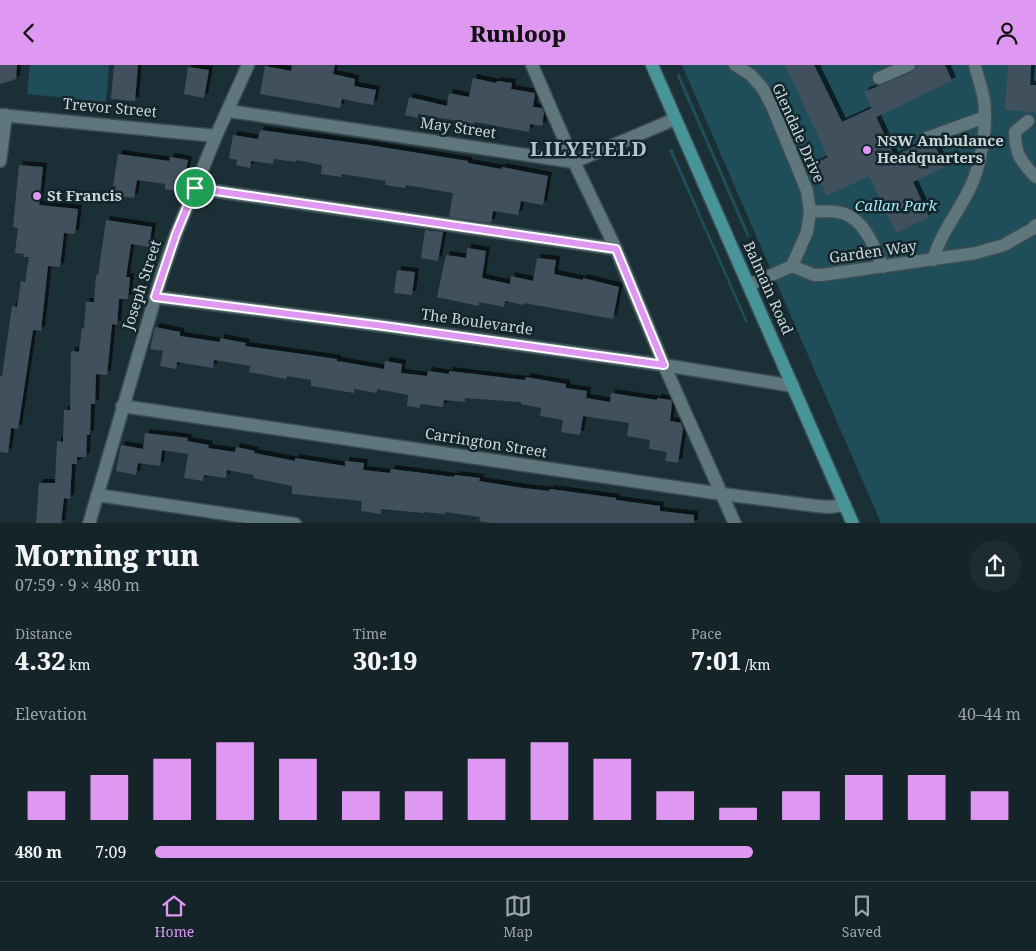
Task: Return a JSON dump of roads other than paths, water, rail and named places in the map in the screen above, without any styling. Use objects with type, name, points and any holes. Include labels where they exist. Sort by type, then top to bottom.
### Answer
[{"type":"main road","name":"Balmain Road","points":[[656,66],[675,119],[853,523]]},
{"type":"street","name":"Joseph Street","points":[[89,523],[122,406],[176,234],[216,136],[248,65]]},
{"type":"street","points":[[532,65],[574,162],[616,249],[664,365],[735,523]]},
{"type":"street","name":"Glendale Drive","points":[[735,65],[751,75],[763,89],[772,106],[807,191],[810,212],[807,232],[792,266]]},
{"type":"street","points":[[879,78],[909,65]]},
{"type":"street","name":"Garden Way","points":[[792,266],[814,275],[822,275],[933,260],[941,237],[975,178],[980,159],[985,117],[984,96],[974,65]]},
{"type":"street","name":"May Street","points":[[228,111],[574,162]]},
{"type":"street","points":[[0,161],[3,115]]},
{"type":"street","name":"Trevor Street","points":[[3,115],[216,136]]},
{"type":"street","points":[[927,138],[985,117]]},
{"type":"street","points":[[574,162],[675,119]]},
{"type":"street","points":[[1028,121],[1015,132],[1015,145],[1022,163],[1036,177]]},
{"type":"street","points":[[195,188],[616,249]]},
{"type":"street","points":[[810,212],[841,212],[854,218],[873,244],[883,267]]},
{"type":"street","points":[[933,260],[976,253],[1004,245],[1036,225]]},
{"type":"street","points":[[749,285],[792,266]]},
{"type":"street","name":"The Boulevarde","points":[[155,297],[364,323],[664,365],[793,386]]},
{"type":"street","name":"Carrington Street","points":[[122,406],[722,495],[829,507],[845,505]]},
{"type":"street","points":[[97,495],[295,523]]},
{"type":"place","name":"NSW Ambulance Headquarters","points":[[867,150]]},
{"type":"place","name":"St Francis","points":[[37,196]]},
{"type":"district","name":"LILYFIELD","points":[[589,149]]},
{"type":"park label","name":"Callan Park","points":[[896,206]]}]
